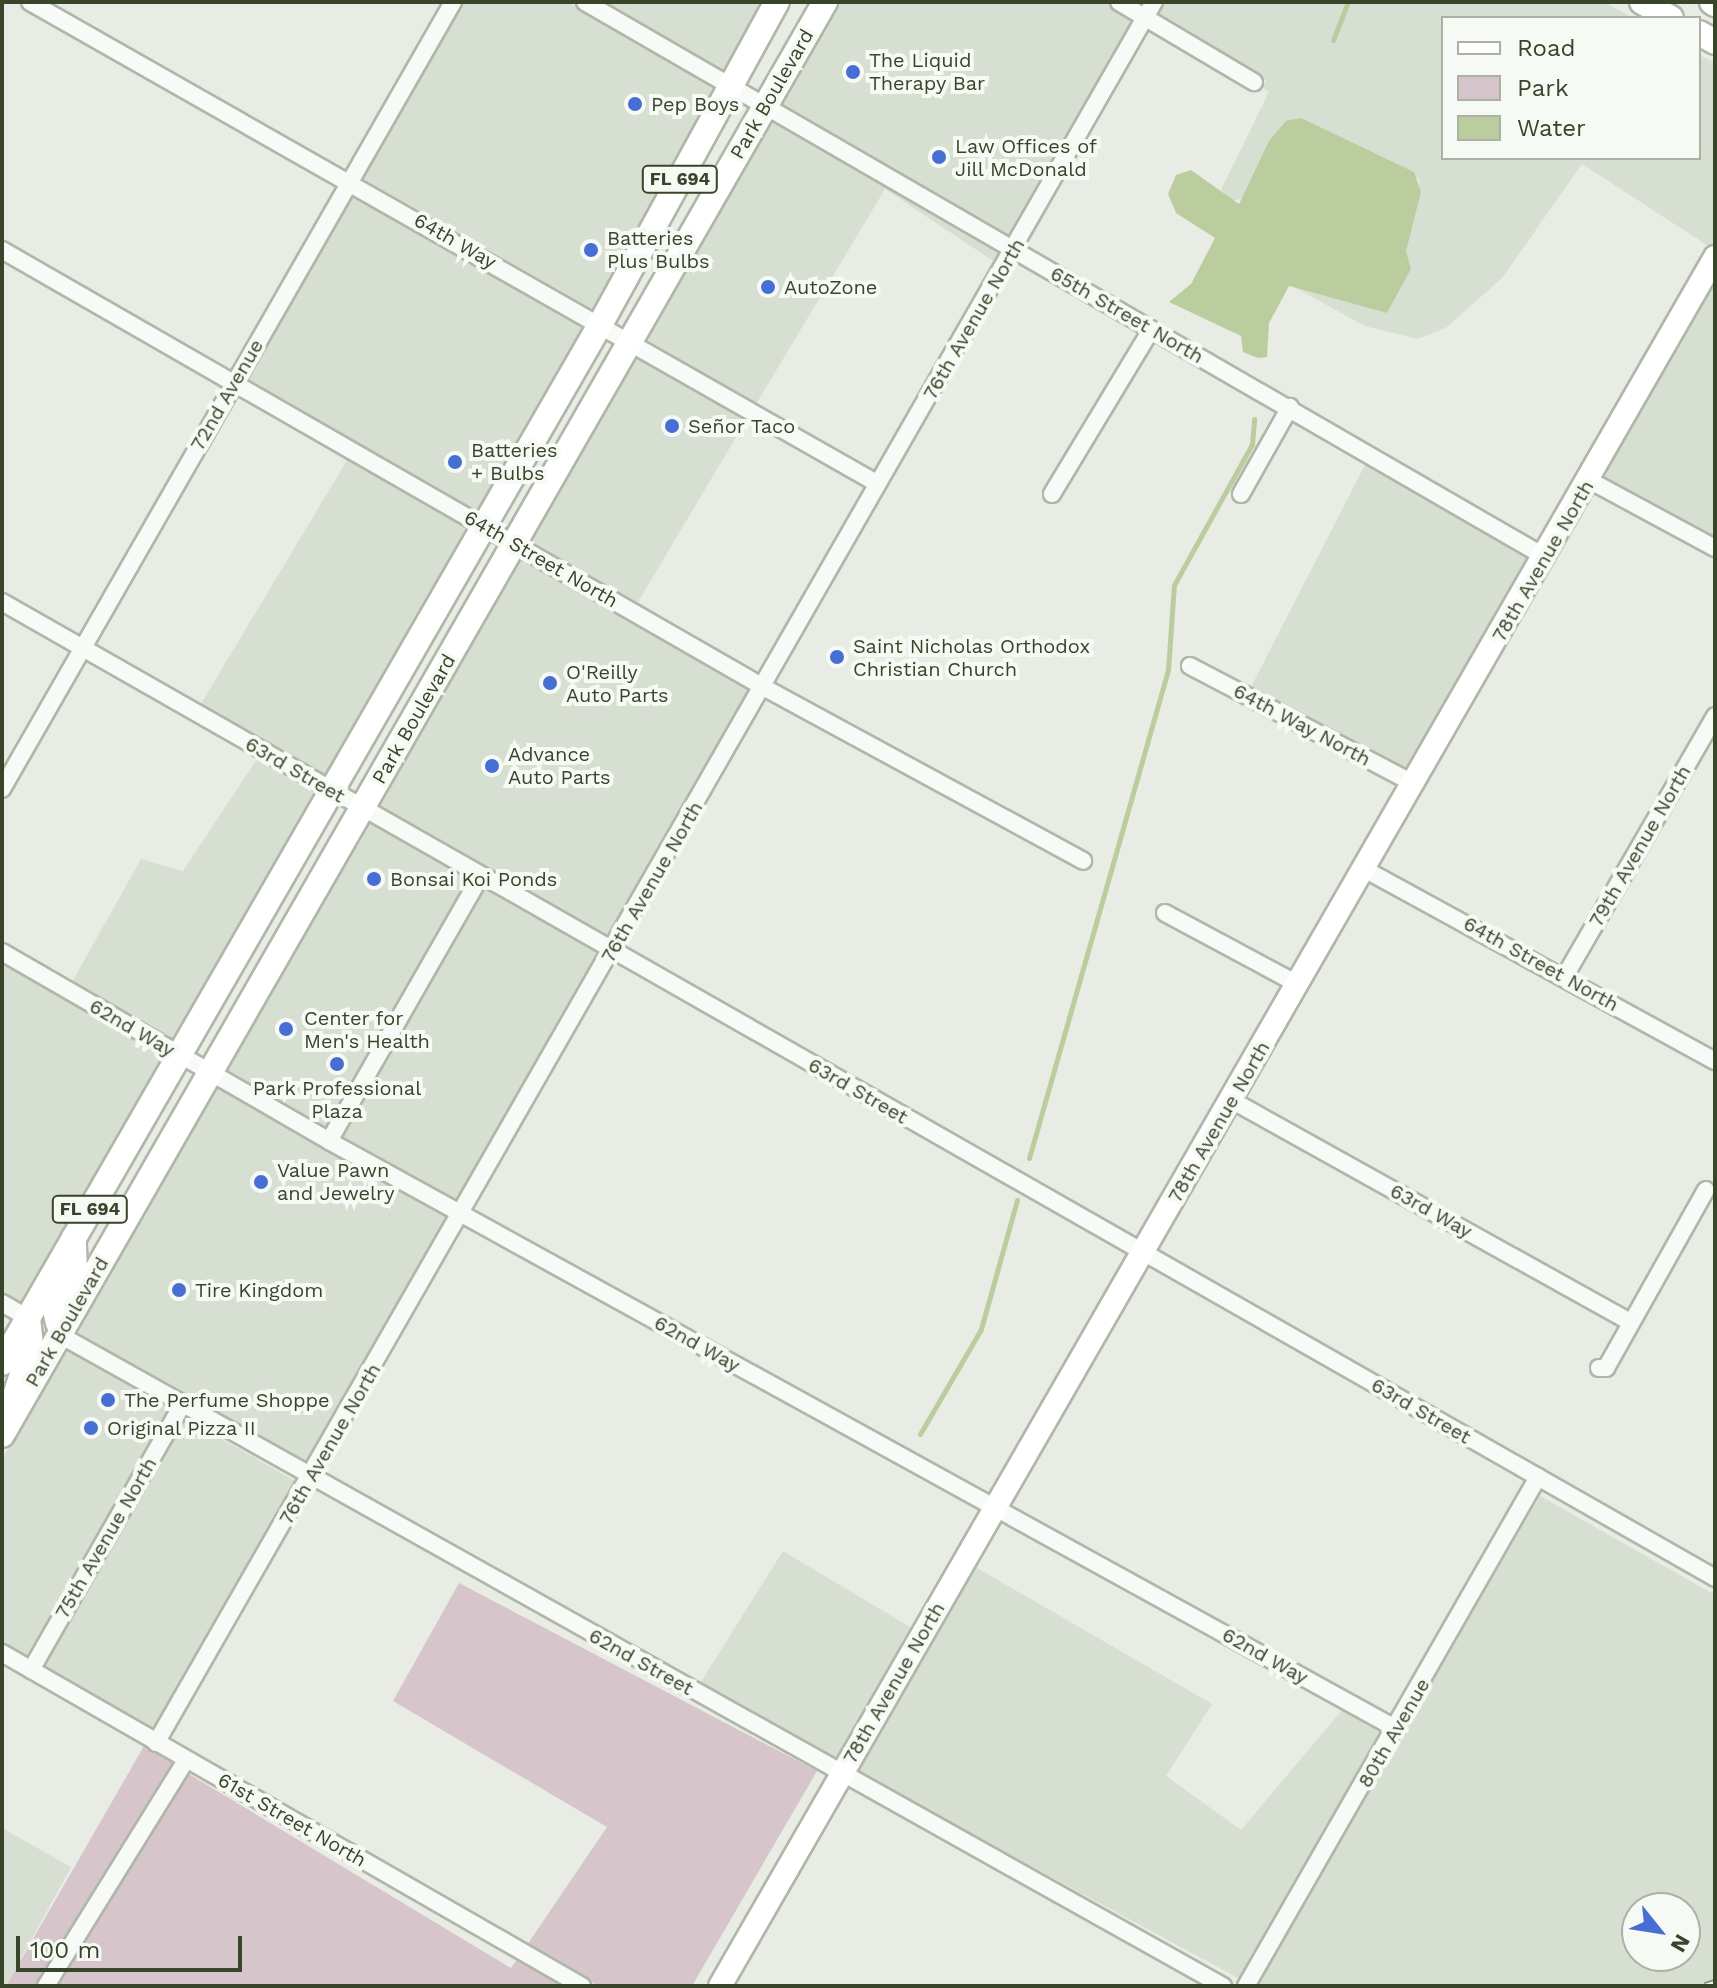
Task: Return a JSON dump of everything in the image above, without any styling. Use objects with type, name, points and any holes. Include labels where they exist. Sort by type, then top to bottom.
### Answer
[{"type":"main road","name":"Park Boulevard","points":[[2,1363],[601,323],[777,2]]},
{"type":"main road","name":"Park Boulevard","points":[[6,1429],[825,2]]},
{"type":"main road","points":[[1642,2],[1667,16]]},
{"type":"main road","points":[[60,1335],[55,1310],[75,1274],[74,1238]]},
{"type":"main road","points":[[6,1429],[14,1381],[31,1346],[28,1318]]},
{"type":"street","name":"64th Way","points":[[30,2],[601,323],[878,484]]},
{"type":"street","name":"72nd Avenue","points":[[2,789],[453,2]]},
{"type":"street","name":"65th Street North","points":[[585,2],[1545,557]]},
{"type":"street","points":[[1119,2],[1254,82]]},
{"type":"street","name":"76th Avenue North","points":[[156,1743],[464,1215],[1154,2]]},
{"type":"street","name":"64th Street North","points":[[2,250],[765,688],[1083,861]]},
{"type":"street","name":"78th Avenue North","points":[[720,1986],[1366,870],[1715,257]]},
{"type":"street","points":[[1052,494],[1151,330]]},
{"type":"street","points":[[1241,494],[1290,407]]},
{"type":"street","points":[[1589,480],[1715,548]]},
{"type":"street","name":"63rd Street","points":[[2,602],[1715,1578]]},
{"type":"street","name":"64th Way North","points":[[1190,666],[1415,784]]},
{"type":"street","name":"79th Avenue North","points":[[1565,976],[1715,716]]},
{"type":"street","name":"64th Street North","points":[[1366,870],[1565,976],[1715,1061]]},
{"type":"street","points":[[329,1141],[481,876]]},
{"type":"street","points":[[1165,913],[1299,985]]},
{"type":"street","name":"62nd Way","points":[[2,952],[329,1141],[1397,1729]]},
{"type":"street","name":"63rd Way","points":[[1233,1101],[1629,1321]]},
{"type":"street","points":[[1599,1368],[1606,1368],[1629,1321],[1706,1190]]},
{"type":"street","points":[[2,1303],[28,1318]]},
{"type":"street","name":"62nd Street","points":[[60,1335],[309,1480],[1223,1986]]},
{"type":"street","name":"75th Avenue North","points":[[31,1670],[181,1407]]},
{"type":"street","name":"80th Avenue","points":[[1246,1986],[1397,1729],[1538,1477]]},
{"type":"street","name":"61st Street North","points":[[2,1653],[582,1986]]},
{"type":"street","points":[[46,1986],[186,1760]]},
{"type":"shaded area","points":[[463,2],[569,2],[719,88],[594,310],[362,178]]},
{"type":"shaded area","points":[[600,2],[767,2],[727,75]]},
{"type":"shaded area","points":[[841,2],[1104,2],[1134,21],[1009,237],[781,106]]},
{"type":"shaded area","points":[[1164,2],[1604,2],[1629,16],[1441,16],[1441,160],[1701,160],[1701,56],[1715,63],[1715,239],[1710,247],[1582,164],[1502,278],[1447,327],[1418,339],[1365,326],[1294,287],[1387,313],[1411,269],[1406,251],[1420,180],[1301,118],[1269,141],[1245,198],[1230,201],[1221,190],[1269,92],[1262,87],[1266,80],[1156,16]]},
{"type":"shaded area","points":[[774,120],[1000,250],[993,261],[885,189],[756,404],[647,340]]},
{"type":"shaded area","points":[[354,192],[586,324],[478,515],[247,379]]},
{"type":"shaded area","points":[[1715,274],[1715,539],[1601,478]]},
{"type":"shaded area","points":[[639,354],[748,417],[638,602],[694,638],[530,544]]},
{"type":"shaded area","points":[[349,457],[471,528],[327,780],[199,707]]},
{"type":"shaded area","points":[[1367,461],[1528,556],[1408,772],[1250,689]]},
{"type":"shaded area","points":[[522,557],[753,691],[608,940],[377,808]]},
{"type":"shaded area","points":[[191,720],[320,793],[176,1044],[71,984],[141,859],[183,871],[257,759]]},
{"type":"shaded area","points":[[370,822],[470,879],[325,1130],[225,1072]]},
{"type":"shaded area","points":[[485,888],[600,953],[460,1204],[340,1139]]},
{"type":"shaded area","points":[[2,961],[168,1058],[24,1307],[2,1294]]},
{"type":"shaded area","points":[[218,1086],[452,1217],[305,1468],[74,1335]]},
{"type":"shaded area","points":[[66,1348],[170,1409],[28,1659],[2,1644],[2,1459]]},
{"type":"shaded area","points":[[185,1418],[297,1482],[153,1732],[43,1668]]},
{"type":"shaded area","points":[[1540,1496],[1715,1595],[1715,1986],[1256,1986]]},
{"type":"shaded area","points":[[783,1551],[915,1630],[839,1762],[699,1685]]},
{"type":"shaded area","points":[[972,1565],[1212,1704],[1166,1776],[1241,1830],[1343,1709],[1385,1731],[1240,1979],[854,1771]]},
{"type":"shaded area","points":[[2,1828],[71,1867],[6,1986],[2,1986]]},
{"type":"green space","points":[[459,1583],[817,1771],[692,1986],[598,1986],[527,1945],[607,1827],[393,1701]]},
{"type":"green space","points":[[144,1746],[174,1764],[36,1986],[6,1986]]},
{"type":"green space","points":[[189,1774],[511,1968],[518,1958],[566,1986],[56,1986]]},
{"type":"water","points":[[1301,118],[1414,172],[1421,192],[1406,251],[1411,269],[1387,313],[1289,286],[1269,323],[1267,357],[1258,358],[1243,352],[1241,336],[1169,302],[1191,284],[1215,238],[1176,213],[1168,194],[1176,175],[1191,170],[1239,204],[1269,141],[1286,121]]},
{"type":"waterway","points":[[1333,40],[1348,2]]},
{"type":"waterway","points":[[1029,1158],[1168,670],[1174,585],[1252,444],[1254,419]]},
{"type":"waterway","points":[[920,1434],[981,1329],[1017,1200]]},
{"type":"railway","points":[[1705,1986],[1715,1983]]},
{"type":"place","name":"The Liquid Therapy Bar","points":[[853,72]]},
{"type":"place","name":"Pep Boys","points":[[635,104]]},
{"type":"place","name":"Law Offices of Jill McDonald","points":[[939,157]]},
{"type":"place","name":"Batteries Plus Bulbs","points":[[591,250]]},
{"type":"place","name":"AutoZone","points":[[768,287]]},
{"type":"place","name":"Señor Taco","points":[[672,426]]},
{"type":"place","name":"Batteries + Bulbs","points":[[455,462]]},
{"type":"place","name":"Saint Nicholas Orthodox Christian Church","points":[[837,657]]},
{"type":"place","name":"O'Reilly Auto Parts","points":[[550,683]]},
{"type":"place","name":"Advance Auto Parts","points":[[492,766]]},
{"type":"place","name":"Bonsai Koi Ponds","points":[[374,879]]},
{"type":"place","name":"Center for Men's Health","points":[[286,1029]]},
{"type":"place","name":"Park Professional Plaza","points":[[337,1064]]},
{"type":"place","name":"Value Pawn and Jewelry","points":[[261,1182]]},
{"type":"place","name":"Tire Kingdom","points":[[179,1290]]},
{"type":"place","name":"The Perfume Shoppe","points":[[108,1400]]},
{"type":"place","name":"Original Pizza II","points":[[91,1428]]}]
